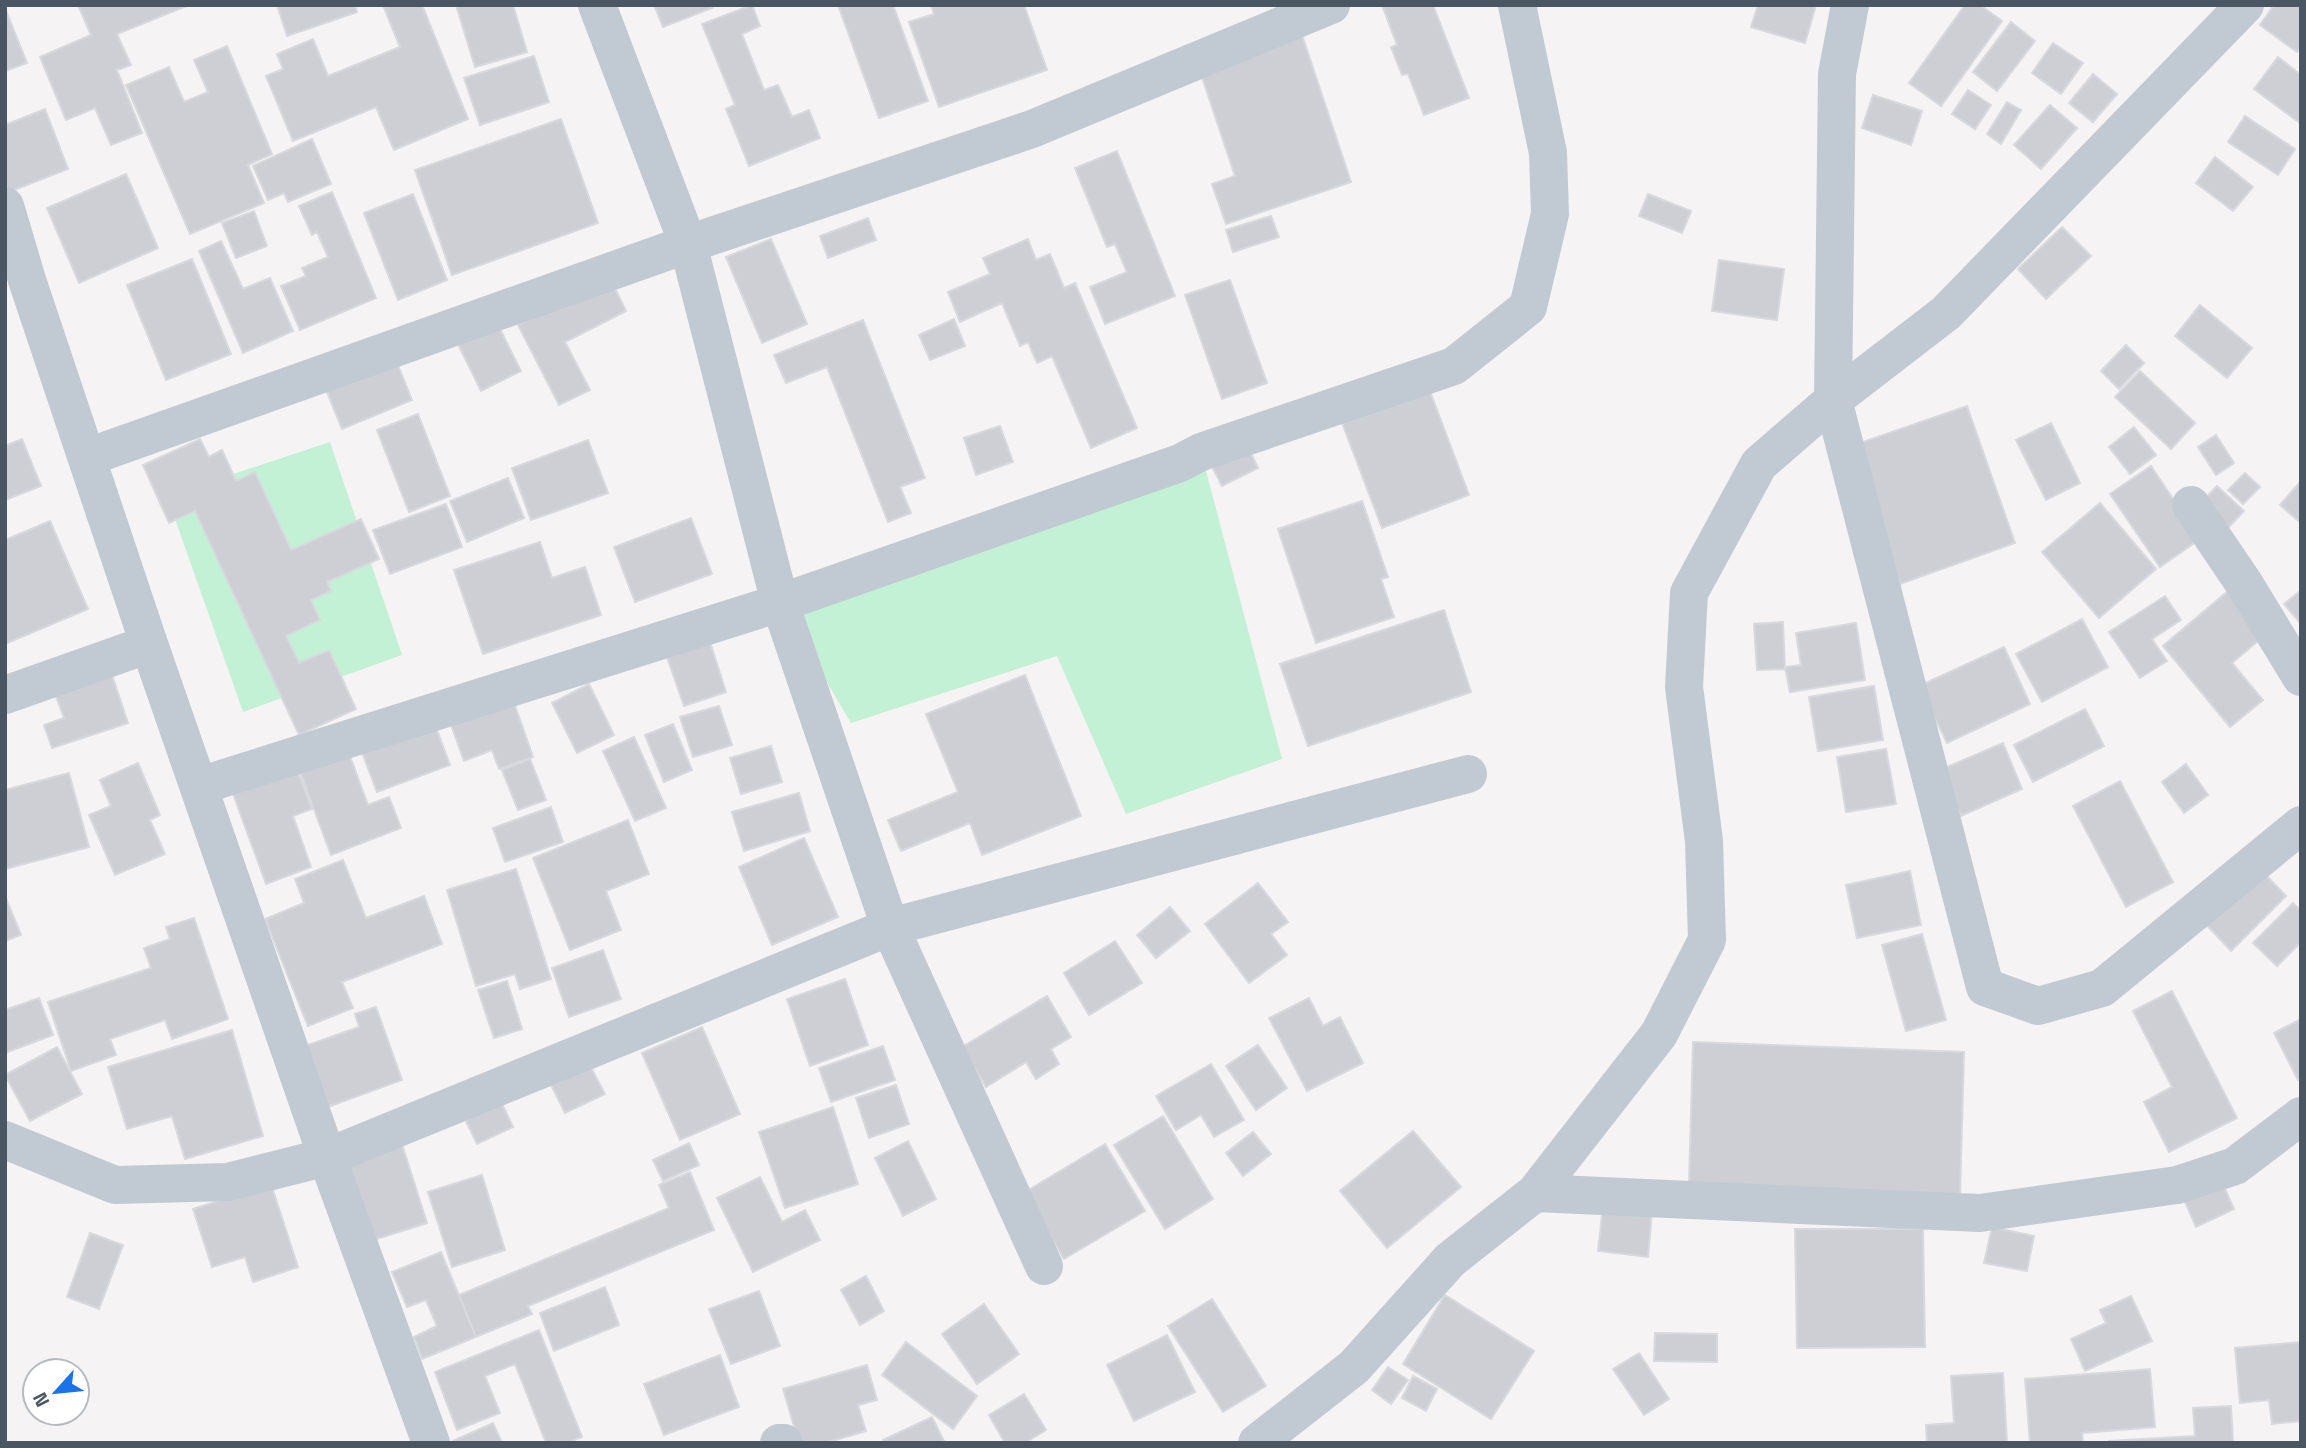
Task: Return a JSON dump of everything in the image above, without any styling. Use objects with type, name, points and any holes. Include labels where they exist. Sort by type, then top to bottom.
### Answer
[{"type":"street","points":[[597,5],[688,244],[780,603],[890,928],[1044,1266]]},
{"type":"street","points":[[88,457],[688,244],[1032,129],[1331,5]]},
{"type":"street","points":[[200,786],[780,603],[1180,463],[1201,452],[1454,366],[1528,307],[1550,214],[1548,153],[1517,5]]},
{"type":"street","points":[[1850,5],[1837,74],[1833,400],[1985,987],[2038,1006],[2102,988],[2301,825]]},
{"type":"street","points":[[1257,1443],[1354,1367],[1450,1260],[1535,1193],[1659,1034],[1707,940],[1704,841],[1684,687],[1689,593],[1759,464],[1833,400],[1946,313],[2245,5]]},
{"type":"street","points":[[5,206],[16,283],[88,457],[149,644],[327,1157],[431,1443]]},
{"type":"street","points":[[2191,505],[2245,585],[2301,677]]},
{"type":"street","points":[[5,695],[149,644]]},
{"type":"street","points":[[5,1140],[115,1185],[228,1182],[327,1157],[890,928],[1468,774]]},
{"type":"street","points":[[1535,1193],[1980,1213],[2177,1185],[2235,1166],[2301,1115]]},
{"type":"green space","points":[[330,442],[402,655],[243,712],[167,496]]},
{"type":"green space","points":[[1201,452],[1282,759],[1126,814],[1057,656],[851,723],[780,603]]},
{"type":"building","points":[[78,5],[189,5],[117,34],[131,65],[117,70],[142,133],[111,145],[95,108],[66,120],[40,57],[91,35]]},
{"type":"building","points":[[277,5],[355,5],[357,12],[287,36]]},
{"type":"building","points":[[383,5],[422,5],[468,119],[394,150],[376,107],[293,141],[266,76],[283,69],[277,54],[313,39],[328,76],[400,47]]},
{"type":"building","points":[[456,5],[513,5],[527,52],[475,67]]},
{"type":"building","points":[[654,5],[711,5],[712,8],[663,27]]},
{"type":"building","points":[[752,5],[760,26],[742,34],[764,90],[778,85],[792,117],[809,110],[820,138],[749,166],[726,109],[735,105],[702,24]]},
{"type":"building","points":[[838,5],[893,5],[928,101],[879,118]]},
{"type":"building","points":[[931,5],[1024,5],[1047,70],[939,107],[909,22],[934,14]]},
{"type":"building","points":[[1382,5],[1433,5],[1469,98],[1424,115],[1408,74],[1402,75],[1391,47],[1397,45]]},
{"type":"building","points":[[1758,5],[1816,5],[1805,43],[1751,27]]},
{"type":"building","points":[[1965,5],[1980,5],[2002,21],[1941,106],[1909,83]]},
{"type":"building","points":[[2274,5],[2301,5],[2301,48],[2297,52],[2260,25]]},
{"type":"building","points":[[5,8],[27,63],[5,71]]},
{"type":"building","points":[[2011,22],[2035,41],[1997,91],[1973,72]]},
{"type":"building","points":[[1302,35],[1351,182],[1226,224],[1212,184],[1235,176],[1199,68]]},
{"type":"building","points":[[2053,43],[2083,63],[2061,94],[2032,73]]},
{"type":"building","points":[[227,46],[272,154],[248,165],[264,203],[190,234],[126,85],[169,67],[184,102],[208,92],[194,60]]},
{"type":"building","points":[[534,56],[549,102],[480,125],[464,78]]},
{"type":"building","points":[[2278,57],[2301,75],[2301,124],[2254,89]]},
{"type":"building","points":[[2093,74],[2117,94],[2093,122],[2069,103]]},
{"type":"building","points":[[1968,90],[1991,105],[1975,129],[1952,114]]},
{"type":"building","points":[[1873,95],[1922,111],[1911,145],[1862,128]]},
{"type":"building","points":[[2007,102],[2021,110],[2001,144],[1987,134]]},
{"type":"building","points":[[2050,105],[2077,128],[2041,169],[2014,145]]},
{"type":"building","points":[[45,109],[68,169],[9,192],[5,182],[5,125]]},
{"type":"building","points":[[2245,116],[2295,149],[2278,175],[2228,142]]},
{"type":"building","points":[[561,119],[598,223],[452,275],[415,170]]},
{"type":"building","points":[[312,139],[331,184],[288,202],[284,193],[268,200],[253,166]]},
{"type":"building","points":[[1117,151],[1175,296],[1105,324],[1090,287],[1127,272],[1115,244],[1107,247],[1075,168]]},
{"type":"building","points":[[2215,157],[2253,187],[2233,211],[2196,183]]},
{"type":"building","points":[[126,174],[158,248],[79,283],[47,208]]},
{"type":"building","points":[[332,192],[376,298],[300,330],[281,286],[306,276],[302,268],[328,257],[317,232],[312,235],[299,206]]},
{"type":"building","points":[[413,194],[447,280],[398,300],[364,213]]},
{"type":"building","points":[[1648,194],[1691,211],[1682,233],[1639,216]]},
{"type":"building","points":[[254,211],[267,246],[236,258],[222,223]]},
{"type":"building","points":[[1271,216],[1279,237],[1233,252],[1226,230]]},
{"type":"building","points":[[868,218],[876,240],[828,258],[820,236]]},
{"type":"building","points":[[2062,227],[2091,256],[2046,299],[2018,269]]},
{"type":"building","points":[[771,239],[807,324],[762,343],[726,257]]},
{"type":"building","points":[[1028,239],[1036,260],[1050,254],[1064,288],[1075,283],[1137,428],[1091,448],[1052,356],[1037,363],[1028,342],[1020,346],[1002,303],[960,322],[948,292],[990,274],[983,258]]},
{"type":"building","points":[[221,241],[243,289],[270,278],[293,331],[243,353],[199,251]]},
{"type":"building","points":[[192,259],[231,354],[166,380],[127,285]]},
{"type":"building","points":[[1719,260],[1784,269],[1777,320],[1712,311]]},
{"type":"building","points":[[610,278],[626,311],[565,342],[590,390],[559,405],[518,325]]},
{"type":"building","points":[[1230,280],[1267,383],[1222,399],[1185,295]]},
{"type":"building","points":[[2200,305],[2252,348],[2227,378],[2175,336]]},
{"type":"building","points":[[494,317],[521,371],[481,391],[454,336]]},
{"type":"building","points":[[954,319],[965,346],[930,360],[919,335]]},
{"type":"building","points":[[863,320],[925,478],[900,487],[911,513],[888,522],[827,367],[786,383],[774,355]]},
{"type":"building","points":[[2126,345],[2144,363],[2119,389],[2101,371]]},
{"type":"building","points":[[393,353],[412,400],[342,429],[322,380]]},
{"type":"building","points":[[2140,371],[2195,423],[2171,449],[2115,397]]},
{"type":"building","points":[[1428,386],[1469,495],[1382,528],[1341,420]]},
{"type":"building","points":[[1967,406],[2015,543],[1900,584],[1851,446]]},
{"type":"building","points":[[418,414],[450,496],[409,512],[377,430]]},
{"type":"building","points":[[2051,423],[2080,483],[2046,500],[2016,440]]},
{"type":"building","points":[[1000,426],[1013,462],[976,475],[964,438]]},
{"type":"building","points":[[2134,427],[2156,455],[2130,474],[2109,447]]},
{"type":"building","points":[[2216,435],[2234,463],[2216,475],[2198,447]]},
{"type":"building","points":[[22,439],[41,486],[5,500],[5,446]]},
{"type":"building","points":[[200,439],[209,457],[222,450],[236,481],[255,472],[291,550],[361,519],[379,559],[327,582],[331,591],[311,600],[320,620],[286,636],[299,663],[329,650],[356,709],[299,735],[195,511],[169,523],[143,465]]},
{"type":"building","points":[[588,440],[608,493],[531,520],[512,468]]},
{"type":"building","points":[[1247,445],[1258,468],[1222,486],[1210,463]]},
{"type":"building","points":[[2151,466],[2200,539],[2160,567],[2110,494]]},
{"type":"building","points":[[2245,473],[2260,487],[2243,504],[2228,490]]},
{"type":"building","points":[[508,478],[524,518],[467,542],[450,501]]},
{"type":"building","points":[[2301,481],[2301,523],[2280,505]]},
{"type":"building","points":[[2217,486],[2244,511],[2225,531],[2199,505]]},
{"type":"building","points":[[1362,501],[1388,577],[1381,579],[1394,617],[1316,643],[1278,529]]},
{"type":"building","points":[[2100,503],[2156,569],[2099,618],[2042,552]]},
{"type":"building","points":[[446,504],[462,547],[390,574],[373,530]]},
{"type":"building","points":[[691,518],[712,574],[635,602],[614,547]]},
{"type":"building","points":[[50,521],[88,609],[5,644],[5,540]]},
{"type":"building","points":[[540,542],[552,578],[585,567],[601,615],[483,654],[454,570]]},
{"type":"building","points":[[2234,586],[2271,630],[2232,663],[2263,700],[2230,727],[2163,646]]},
{"type":"building","points":[[2301,590],[2301,624],[2284,604]]},
{"type":"building","points":[[2165,596],[2181,620],[2152,639],[2167,661],[2140,678],[2109,632]]},
{"type":"building","points":[[1444,610],[1471,692],[1308,746],[1280,664]]},
{"type":"building","points":[[2082,619],[2108,667],[2042,702],[2016,654]]},
{"type":"building","points":[[1783,622],[1785,669],[1757,670],[1754,624]]},
{"type":"building","points":[[1856,623],[1865,680],[1790,692],[1785,667],[1801,665],[1796,633]]},
{"type":"building","points":[[710,642],[726,692],[684,706],[667,657]]},
{"type":"building","points":[[2004,647],[2030,704],[1947,743],[1919,686]]},
{"type":"building","points":[[111,672],[128,723],[52,748],[44,725],[64,718],[54,691]]},
{"type":"building","points":[[1025,675],[1081,816],[982,855],[970,823],[901,851],[888,820],[958,792],[926,714]]},
{"type":"building","points":[[589,684],[614,735],[577,753],[552,703]]},
{"type":"building","points":[[1874,686],[1883,740],[1818,751],[1809,697]]},
{"type":"building","points":[[512,697],[533,757],[499,769],[492,750],[464,761],[449,719]]},
{"type":"building","points":[[719,706],[732,745],[693,757],[680,717]]},
{"type":"building","points":[[2085,709],[2104,746],[2033,782],[2014,745]]},
{"type":"building","points":[[673,724],[692,770],[664,782],[645,735]]},
{"type":"building","points":[[435,725],[450,765],[377,792],[362,752]]},
{"type":"building","points":[[634,737],[666,808],[635,821],[603,751]]},
{"type":"building","points":[[2003,743],[2022,789],[1961,816],[1940,770]]},
{"type":"building","points":[[771,746],[782,782],[741,794],[730,758]]},
{"type":"building","points":[[347,748],[368,805],[389,797],[401,828],[331,855],[298,766]]},
{"type":"building","points":[[1886,749],[1896,804],[1846,812],[1837,757]]},
{"type":"building","points":[[530,759],[546,800],[518,810],[502,770]]},
{"type":"building","points":[[138,763],[160,815],[150,820],[165,854],[115,875],[89,815],[111,806],[100,780]]},
{"type":"building","points":[[2186,764],[2208,795],[2184,813],[2162,782]]},
{"type":"building","points":[[296,767],[312,809],[293,816],[311,867],[266,884],[232,791]]},
{"type":"building","points":[[69,773],[89,847],[5,869],[5,790]]},
{"type":"building","points":[[2120,781],[2173,882],[2126,907],[2073,806]]},
{"type":"building","points":[[799,793],[810,831],[744,851],[732,812]]},
{"type":"building","points":[[551,807],[563,842],[505,862],[493,828]]},
{"type":"building","points":[[628,820],[649,874],[606,891],[621,930],[570,950],[533,858]]},
{"type":"building","points":[[804,838],[838,917],[772,945],[739,867]]},
{"type":"building","points":[[343,860],[366,918],[424,896],[442,944],[342,982],[353,1008],[308,1026],[265,919],[304,903],[295,879]]},
{"type":"building","points":[[2256,865],[2286,896],[2231,951],[2201,919]]},
{"type":"building","points":[[516,869],[551,979],[520,989],[515,974],[476,986],[447,890]]},
{"type":"building","points":[[1910,871],[1921,925],[1857,938],[1846,885]]},
{"type":"building","points":[[1258,883],[1288,922],[1271,934],[1287,955],[1249,983],[1205,924]]},
{"type":"building","points":[[5,896],[21,935],[5,941]]},
{"type":"building","points":[[2293,903],[2301,911],[2301,942],[2277,966],[2253,943]]},
{"type":"building","points":[[1170,907],[1190,931],[1156,958],[1137,935]]},
{"type":"building","points":[[194,918],[228,1019],[172,1039],[165,1020],[110,1039],[116,1055],[71,1071],[48,1002],[151,968],[144,948],[170,939],[166,927]]},
{"type":"building","points":[[1922,934],[1946,1020],[1906,1031],[1882,945]]},
{"type":"building","points":[[1115,941],[1142,983],[1089,1015],[1064,973]]},
{"type":"building","points":[[603,950],[621,999],[569,1017],[552,968]]},
{"type":"building","points":[[845,979],[868,1045],[810,1066],[787,999]]},
{"type":"building","points":[[507,981],[522,1029],[494,1038],[478,990]]},
{"type":"building","points":[[2172,991],[2237,1118],[2169,1152],[2144,1102],[2172,1087],[2133,1011]]},
{"type":"building","points":[[1047,996],[1071,1037],[1051,1049],[1059,1064],[1036,1079],[1026,1062],[986,1087],[962,1047]]},
{"type":"building","points":[[39,998],[53,1035],[5,1053],[5,1010]]},
{"type":"building","points":[[1309,998],[1323,1026],[1340,1017],[1363,1063],[1307,1091],[1269,1018]]},
{"type":"building","points":[[376,1007],[402,1080],[325,1108],[302,1047],[359,1027],[355,1014]]},
{"type":"building","points":[[2301,1019],[2301,1079],[2298,1080],[2274,1033]]},
{"type":"building","points":[[702,1027],[740,1114],[680,1140],[642,1053]]},
{"type":"building","points":[[232,1030],[263,1136],[185,1159],[172,1116],[127,1129],[108,1067]]},
{"type":"building","points":[[1693,1042],[1964,1052],[1960,1195],[1689,1184]]},
{"type":"building","points":[[1258,1045],[1287,1088],[1256,1110],[1226,1066]]},
{"type":"building","points":[[883,1046],[895,1080],[831,1102],[819,1068]]},
{"type":"building","points":[[57,1047],[82,1094],[30,1121],[5,1075]]},
{"type":"building","points":[[589,1064],[605,1094],[565,1113],[550,1083]]},
{"type":"building","points":[[1211,1064],[1244,1120],[1214,1137],[1201,1115],[1176,1130],[1156,1096]]},
{"type":"building","points":[[896,1085],[909,1124],[869,1138],[856,1098]]},
{"type":"building","points":[[497,1093],[513,1127],[477,1144],[461,1111]]},
{"type":"building","points":[[833,1107],[858,1184],[785,1208],[759,1132]]},
{"type":"building","points":[[1163,1116],[1213,1199],[1165,1229],[1114,1145]]},
{"type":"building","points":[[1413,1131],[1461,1187],[1387,1248],[1340,1191]]},
{"type":"building","points":[[1253,1132],[1271,1154],[1243,1176],[1226,1153]]},
{"type":"building","points":[[400,1138],[427,1223],[367,1242],[340,1157]]},
{"type":"building","points":[[908,1141],[936,1199],[903,1216],[875,1158]]},
{"type":"building","points":[[689,1143],[699,1165],[663,1181],[653,1160]]},
{"type":"building","points":[[1105,1144],[1145,1211],[1064,1259],[1025,1192]]},
{"type":"building","points":[[690,1172],[714,1230],[528,1306],[532,1314],[476,1337],[459,1295],[669,1208],[659,1185]]},
{"type":"building","points":[[482,1175],[505,1250],[452,1267],[428,1192]]},
{"type":"building","points":[[760,1177],[782,1222],[805,1210],[820,1240],[753,1272],[717,1198]]},
{"type":"building","points":[[2220,1178],[2234,1209],[2196,1227],[2182,1195]]},
{"type":"building","points":[[271,1184],[298,1267],[253,1282],[245,1257],[212,1267],[193,1209]]},
{"type":"building","points":[[1603,1206],[1652,1212],[1648,1257],[1598,1251]]},
{"type":"building","points":[[1992,1227],[2034,1236],[2027,1271],[1984,1263]]},
{"type":"building","points":[[1795,1229],[1923,1229],[1925,1347],[1797,1348]]},
{"type":"building","points":[[90,1233],[123,1245],[99,1309],[67,1297]]},
{"type":"building","points":[[441,1252],[476,1337],[422,1359],[414,1337],[437,1326],[426,1300],[407,1307],[392,1272]]},
{"type":"building","points":[[866,1276],[884,1311],[860,1325],[841,1290]]},
{"type":"building","points":[[605,1287],[619,1325],[554,1351],[540,1313]]},
{"type":"building","points":[[759,1291],[780,1346],[731,1364],[709,1309]]},
{"type":"building","points":[[1445,1295],[1534,1351],[1491,1419],[1403,1364]]},
{"type":"building","points":[[2131,1296],[2152,1341],[2085,1371],[2071,1339],[2106,1323],[2100,1310]]},
{"type":"building","points":[[1212,1299],[1266,1386],[1223,1412],[1168,1326]]},
{"type":"building","points":[[984,1304],[1019,1354],[977,1384],[942,1334]]},
{"type":"building","points":[[539,1330],[582,1437],[567,1443],[546,1443],[515,1364],[485,1376],[500,1413],[457,1430],[435,1372]]},
{"type":"building","points":[[1655,1333],[1717,1334],[1717,1362],[1654,1361]]},
{"type":"building","points":[[1167,1335],[1195,1392],[1134,1421],[1107,1365]]},
{"type":"building","points":[[906,1342],[977,1396],[953,1429],[882,1375]]},
{"type":"building","points":[[2301,1342],[2301,1421],[2272,1424],[2269,1400],[2240,1403],[2235,1348]]},
{"type":"building","points":[[1639,1353],[1669,1399],[1644,1415],[1613,1369]]},
{"type":"building","points":[[720,1355],[739,1407],[664,1435],[644,1384]]},
{"type":"building","points":[[867,1365],[877,1400],[858,1405],[866,1431],[825,1443],[799,1443],[783,1389]]},
{"type":"building","points":[[1388,1367],[1408,1380],[1391,1404],[1372,1390]]},
{"type":"building","points":[[2150,1369],[2155,1427],[2082,1433],[2083,1443],[2030,1443],[2025,1379]]},
{"type":"building","points":[[2003,1373],[2007,1443],[1927,1443],[1926,1425],[1954,1423],[1951,1376]]},
{"type":"building","points":[[1413,1376],[1437,1389],[1426,1411],[1402,1398]]},
{"type":"building","points":[[1024,1394],[1046,1430],[1025,1443],[1005,1443],[989,1415]]},
{"type":"building","points":[[2231,1406],[2233,1443],[2109,1443],[2195,1436],[2193,1408]]},
{"type":"building","points":[[932,1417],[945,1443],[885,1443],[883,1440]]},
{"type":"building","points":[[493,1423],[502,1443],[453,1443],[453,1441]]}]
